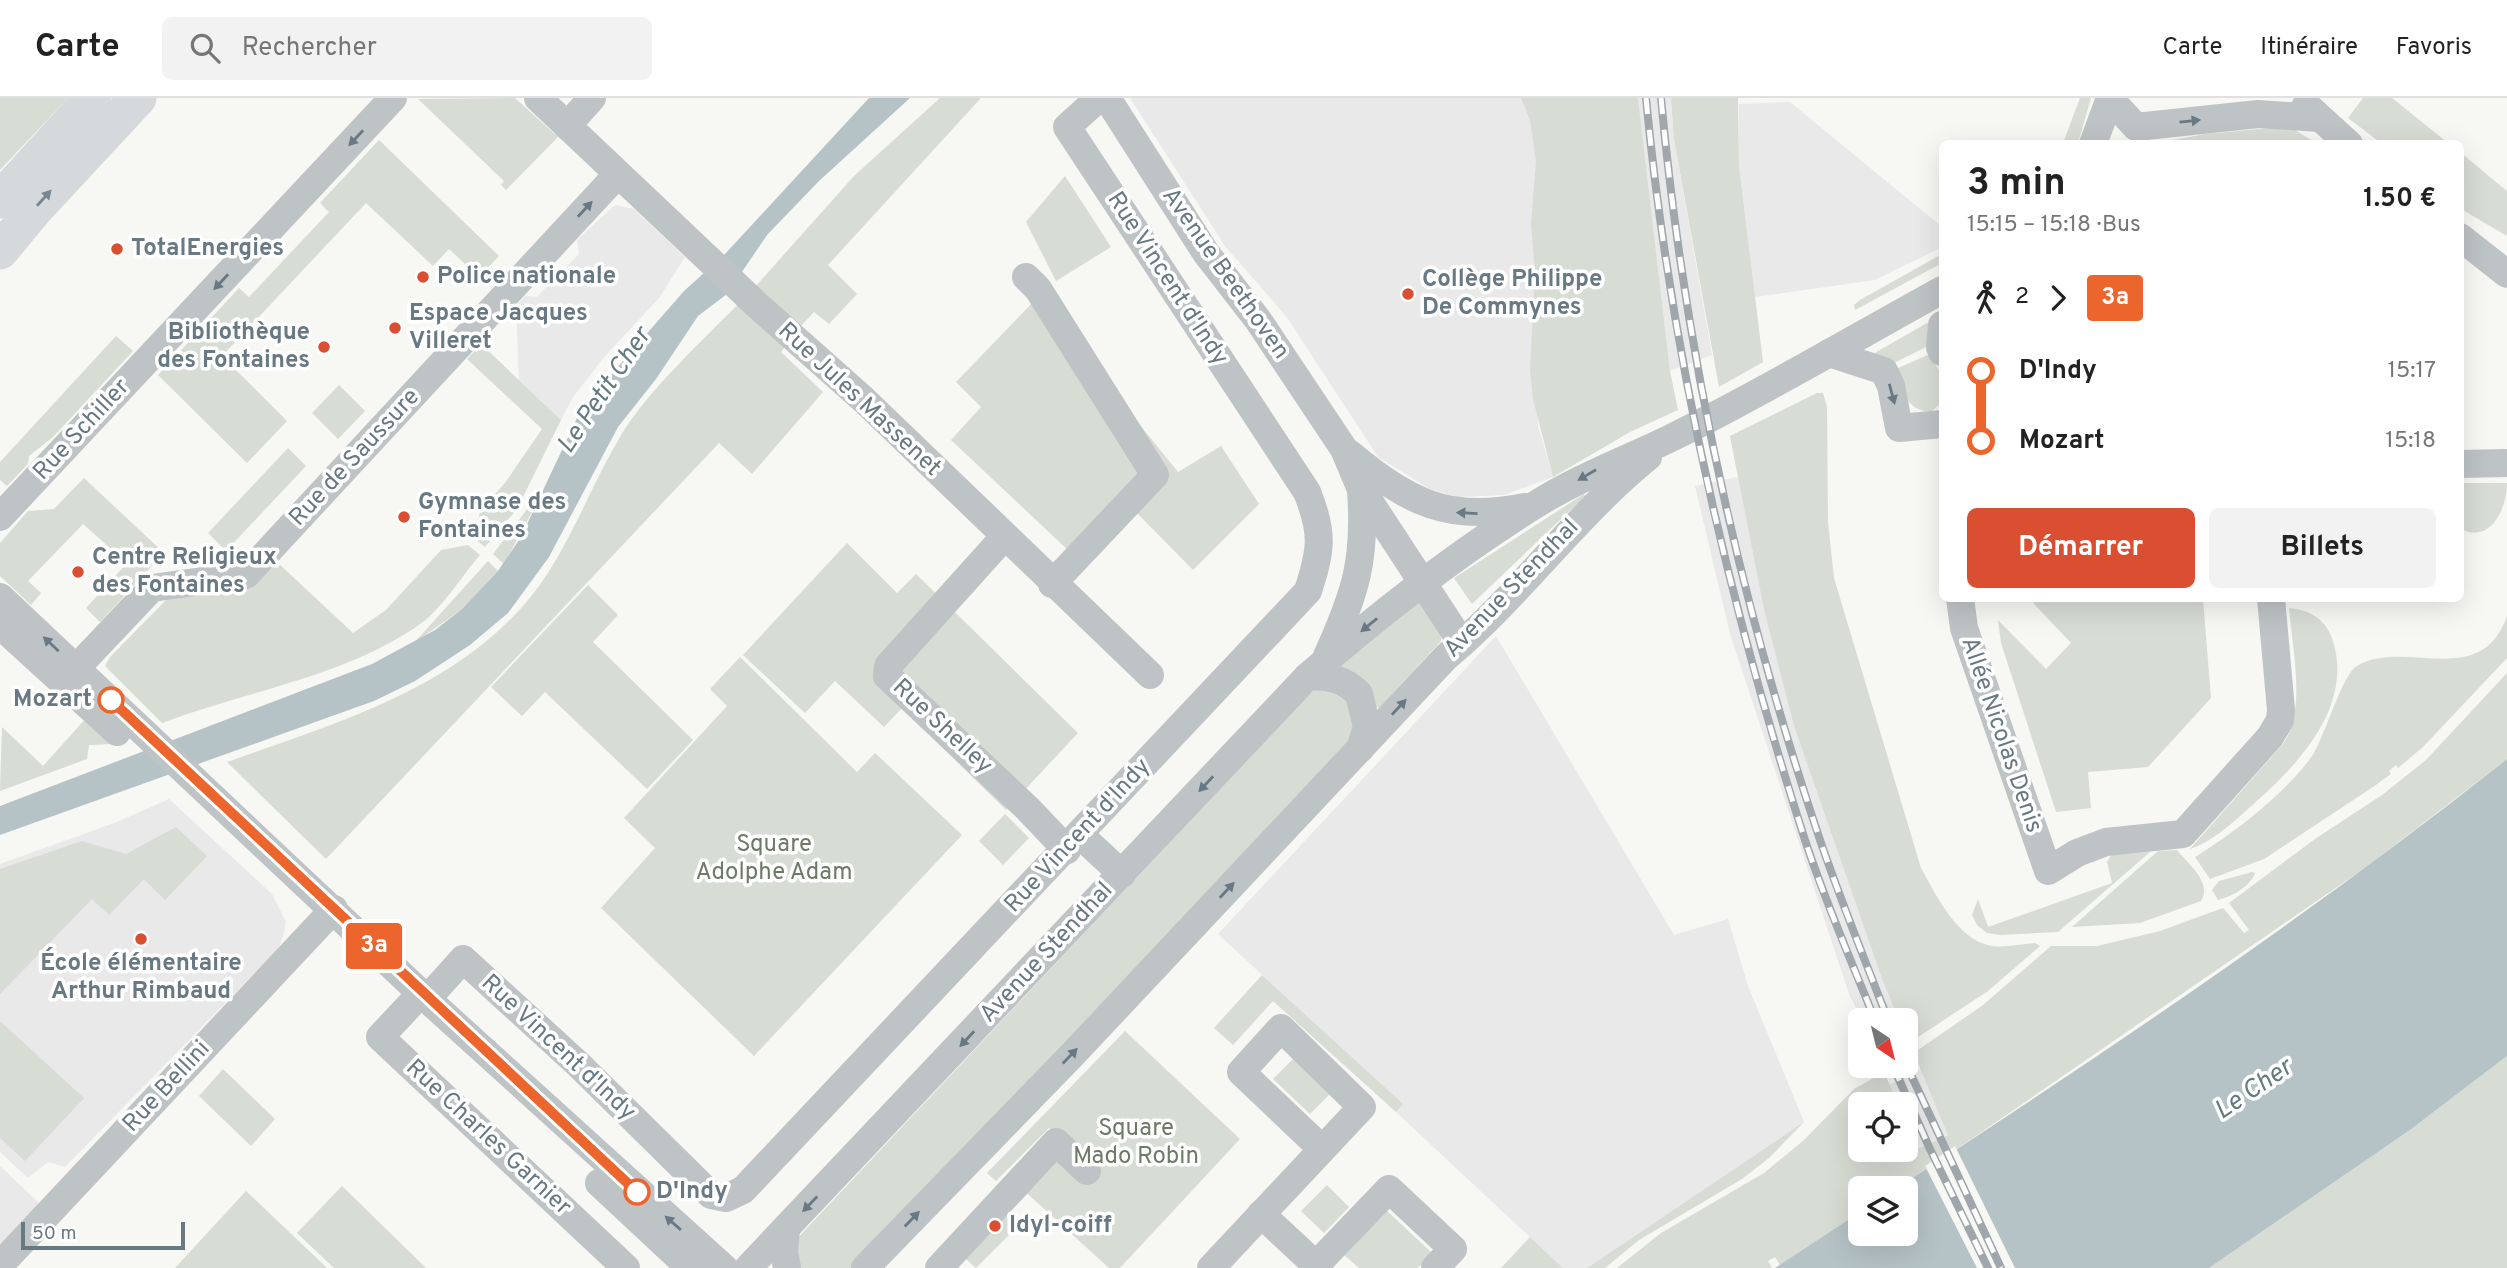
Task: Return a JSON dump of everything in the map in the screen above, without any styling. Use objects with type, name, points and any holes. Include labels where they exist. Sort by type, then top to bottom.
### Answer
[{"type":"main road","points":[[0,200],[93,98]]},
{"type":"main road","points":[[0,251],[34,210],[138,98]]},
{"type":"street","name":"Rue Schiller","points":[[0,517],[393,98]]},
{"type":"street","points":[[538,98],[567,126],[592,98]]},
{"type":"street","name":"Rue Vincent d'Indy","points":[[419,1002],[463,959],[579,1065],[711,1195],[726,1199],[743,1190],[1308,591],[1321,551],[1313,507],[1307,492],[1067,127],[1099,98]]},
{"type":"street","name":"Avenue Beethoven","points":[[1107,98],[1206,253],[1258,320],[1470,637]]},
{"type":"street","points":[[2111,98],[2132,135]]},
{"type":"street","points":[[2095,140],[2111,98]]},
{"type":"street","points":[[2132,135],[2141,98]]},
{"type":"street","points":[[2299,98],[2344,140]]},
{"type":"street","points":[[2132,135],[2258,114],[2319,118]]},
{"type":"street","name":"Rue Jules Massenet","points":[[567,126],[736,285],[864,400],[1052,584],[1150,675]]},
{"type":"street","name":"Rue de Saussure","points":[[70,676],[152,588],[246,575],[617,175]]},
{"type":"street","points":[[2464,240],[2507,274]]},
{"type":"street","points":[[1026,277],[1038,289],[1154,475],[1052,584]]},
{"type":"street","name":"Avenue Stendhal","points":[[748,1268],[1316,668],[1429,578],[1535,505],[1597,469],[1672,438],[1939,292]]},
{"type":"street","points":[[1829,353],[1884,370],[1891,386],[1899,428],[1939,424]]},
{"type":"street","name":"Avenue Stendhal","points":[[864,1268],[1073,1054],[1360,749],[1612,487],[1672,438]]},
{"type":"street","points":[[2464,464],[2507,463]]},
{"type":"street","points":[[1365,479],[1448,511],[1487,513],[1535,505]]},
{"type":"street","name":"Avenue Beethoven","points":[[1316,668],[1360,569],[1365,479]]},
{"type":"street","name":"Rue Shelley","points":[[1004,537],[888,666],[887,676],[1028,809],[1073,842]]},
{"type":"street","points":[[0,597],[70,676],[419,1002],[690,1268]]},
{"type":"street","name":"Allée Nicolas Denis","points":[[1961,602],[1964,628],[2048,871],[2077,853],[2106,842],[2183,834],[2270,737],[2280,720],[2281,710],[2271,602]]},
{"type":"street","points":[[0,625],[70,676]]},
{"type":"street","points":[[1316,668],[1359,694],[1367,727],[1360,749]]},
{"type":"street","points":[[1073,842],[1122,874]]},
{"type":"street","name":"Rue Bellini","points":[[0,1265],[327,916]]},
{"type":"street","points":[[419,1002],[724,1268]]},
{"type":"street","name":"Rue Charles Garnier","points":[[419,1002],[380,1037],[626,1268]]},
{"type":"street","points":[[939,1268],[1056,1142],[1087,1171]]},
{"type":"street","points":[[1211,1268],[1322,1149]]},
{"type":"street","points":[[1261,1214],[1317,1267],[1390,1189],[1453,1249],[1435,1268]]},
{"type":"street","points":[[786,1229],[784,1252],[788,1268]]},
{"type":"shaded area","name":"Collège Philippe De Commynes","points":[[1130,98],[1541,98],[1538,426],[1553,477],[1504,495],[1458,497],[1430,489],[1378,457],[1286,316],[1225,246]]},
{"type":"shaded area","points":[[1638,98],[1671,98],[1674,139],[1712,355],[1670,371]]},
{"type":"shaded area","points":[[1790,102],[1939,225],[1939,248],[1875,280],[1755,297],[1739,166],[1739,104]]},
{"type":"shaded area","points":[[615,205],[634,209],[685,257],[659,298],[604,357],[573,397],[561,420],[519,380],[516,306],[525,296],[537,297],[579,254],[577,240]]},
{"type":"shaded area","points":[[1738,477],[1764,610],[1794,726],[1894,1008],[1856,1008],[1849,994],[1730,634],[1695,486]]},
{"type":"shaded area","points":[[1496,636],[1674,935],[1728,919],[1748,986],[1804,1122],[1587,1268],[1563,1268],[1396,1112],[1402,1104],[1218,934]]},
{"type":"shaded area","points":[[169,799],[272,894],[286,922],[283,937],[278,949],[65,1167],[48,1162],[28,1178],[0,1152],[0,864],[117,822]]},
{"type":"shaded area","points":[[1920,1069],[1949,1134],[1918,1149],[1918,1092],[1892,1092],[1889,1085],[1903,1078],[1918,1078]]},
{"type":"shaded area","points":[[0,1166],[40,1204],[0,1247]]},
{"type":"green space","points":[[0,98],[68,98],[0,170]]},
{"type":"green space","points":[[515,98],[558,137],[506,190],[501,185],[504,181],[418,99]]},
{"type":"green space","points":[[940,98],[981,98],[828,265],[857,294],[829,324],[814,312],[798,329],[755,287],[854,176]]},
{"type":"green space","points":[[1521,98],[1638,98],[1670,371],[1678,410],[1630,432],[1553,477],[1533,399],[1530,370],[1535,272],[1531,224],[1536,161],[1530,120]]},
{"type":"green space","points":[[1671,98],[1738,98],[1739,166],[1763,362],[1719,387],[1674,139]]},
{"type":"green space","points":[[2080,98],[2091,98],[2079,140],[2064,140]]},
{"type":"green space","points":[[2363,98],[2392,98],[2444,140],[2377,140],[2348,118]]},
{"type":"green space","points":[[2270,128],[2295,130],[2311,140],[2173,140]]},
{"type":"green space","points":[[379,140],[499,256],[479,277],[449,249],[433,266],[366,203],[222,356],[287,421],[247,463],[158,375],[239,288],[249,297],[329,212],[320,203]]},
{"type":"green space","points":[[2464,155],[2507,191],[2507,236],[2464,211]]},
{"type":"green space","points":[[1065,176],[1111,247],[1056,281],[1026,222]]},
{"type":"green space","points":[[1939,256],[1939,265],[1855,310],[1854,305]]},
{"type":"green space","points":[[747,295],[791,339],[781,352],[823,392],[752,474],[719,443],[326,859],[227,762],[346,719],[423,684],[459,662],[492,636],[523,606],[552,567],[608,458],[646,400]]},
{"type":"green space","points":[[1037,298],[1178,472],[1221,446],[1259,504],[1193,570],[1136,512],[1086,567],[951,440],[981,407],[956,382]]},
{"type":"green space","points":[[1927,323],[1932,327],[1926,347],[1892,364],[1873,354]]},
{"type":"green space","points":[[116,336],[133,351],[53,437],[29,456],[28,464],[7,486],[0,480],[0,462]]},
{"type":"green space","points":[[481,344],[561,420],[517,509],[485,547],[475,539],[480,511],[505,483],[542,429],[467,359]]},
{"type":"green space","points":[[1930,354],[1939,370],[1939,405],[1931,412],[1916,408],[1906,398],[1896,369]]},
{"type":"green space","name":"Espace Jacques Villeret","points":[[339,385],[365,411],[338,439],[312,413]]},
{"type":"green space","points":[[1817,393],[1823,393],[1827,407],[1828,522],[1834,578],[1921,868],[1949,915],[1969,936],[1992,946],[2035,943],[2040,946],[1988,991],[1918,1037],[1918,1008],[1894,1008],[1882,979],[1794,726],[1764,610],[1730,436]]},
{"type":"green space","points":[[288,448],[306,466],[226,551],[208,533]]},
{"type":"green space","points":[[84,478],[164,553],[100,622],[86,608],[127,563],[83,524],[28,581],[41,593],[31,605],[0,576],[0,543],[28,511],[54,509]]},
{"type":"green space","points":[[2464,483],[2507,483],[2504,503],[2495,521],[2480,532],[2464,530]]},
{"type":"green space","points":[[1584,494],[1585,496],[1472,604],[1454,578]]},
{"type":"green space","points":[[528,508],[533,510],[504,564],[493,554]]},
{"type":"green space","points":[[847,543],[897,593],[916,574],[1078,733],[1006,810],[902,708],[884,727],[835,681],[805,713],[743,655]]},
{"type":"green space","points":[[468,545],[480,555],[425,620],[387,644],[356,659],[292,682],[162,723],[105,666],[110,657],[168,598],[259,581],[277,562],[353,633],[386,610],[441,550]]},
{"type":"green space","points":[[488,561],[498,571],[462,609],[414,643]]},
{"type":"green space","points":[[588,585],[618,615],[593,642],[693,740],[647,789],[545,692],[522,716],[491,687]]},
{"type":"green space","points":[[1420,601],[1442,635],[1441,641],[1379,708],[1373,706],[1339,671],[1339,665]]},
{"type":"green space","points":[[2203,602],[2211,698],[2148,767],[2088,772],[2091,808],[2056,812],[2001,643],[1998,620],[2046,669],[2071,643],[2034,604]]},
{"type":"green space","points":[[2289,608],[2304,611],[2322,621],[2333,641],[2337,666],[2335,690],[2328,713],[2301,756],[2266,793],[2228,827],[2190,849],[2283,744],[2290,730],[2296,697],[2296,678]]},
{"type":"green space","points":[[2507,616],[2507,658],[2423,747],[2398,768],[2396,765],[2389,771],[2391,774],[2373,787],[2264,859],[2210,879],[2195,857],[2226,837],[2258,811],[2301,770],[2317,747],[2351,671],[2376,659],[2460,658],[2479,652],[2495,639]]},
{"type":"green space","name":"Square Adolphe Adam","points":[[740,657],[857,772],[875,753],[962,835],[754,1056],[601,908],[655,848],[624,818],[727,706],[710,689]]},
{"type":"green space","points":[[2507,673],[2507,759],[2366,867],[1970,1140],[1915,1176],[1848,1176],[1848,1220],[1780,1265],[1775,1257],[1768,1261],[1772,1268],[1617,1268],[1661,1233],[1764,1173],[1804,1140],[1848,1095],[1848,1162],[1918,1162],[1918,1149],[1948,1135],[1918,1064],[1918,1050],[1983,1005],[2051,946],[2097,946],[2160,931],[2223,908],[2244,933],[2249,930],[2229,903],[2315,839],[2382,795],[2426,760]]},
{"type":"green space","points":[[1317,689],[1327,689],[1353,704],[1359,730],[854,1268],[795,1268],[791,1245],[1310,693]]},
{"type":"green space","points":[[88,716],[117,744],[89,745],[87,759],[0,791],[2,727],[43,766]]},
{"type":"green space","points":[[1005,814],[1029,838],[1003,865],[979,841]]},
{"type":"green space","points":[[176,827],[207,856],[165,900],[144,879],[109,915],[92,899],[0,994],[0,869],[82,841],[126,854]]},
{"type":"green space","points":[[2177,850],[2202,881],[2204,894],[2201,901],[2140,923],[2072,927],[2158,851]]},
{"type":"green space","points":[[2150,852],[2058,932],[2000,935],[1987,933],[1977,925],[1972,915],[1978,899],[1988,927],[2112,883],[2107,862],[2111,855]]},
{"type":"green space","points":[[2255,873],[2253,878],[2245,887],[2218,900],[2212,890],[2219,881]]},
{"type":"green space","points":[[1262,975],[1403,1104],[1396,1112],[1273,1001],[1233,1045],[1214,1028]]},
{"type":"green space","points":[[0,1021],[84,1098],[25,1161],[0,1138]]},
{"type":"green space","name":"Square Mado Robin","points":[[1125,1031],[1240,1139],[1120,1268],[1109,1268],[1019,1186],[1063,1140],[1049,1128],[996,1181],[987,1173]]},
{"type":"green space","points":[[2507,1056],[2507,1268],[2209,1268],[2410,1130]]},
{"type":"green space","points":[[1294,1058],[1331,1093],[1310,1114],[1273,1079]]},
{"type":"green space","points":[[223,1069],[275,1119],[251,1146],[199,1096]]},
{"type":"green space","points":[[1873,1078],[1887,1078],[1893,1092],[1851,1092]]},
{"type":"green space","points":[[1804,1122],[1769,1158],[1742,1179],[1639,1240],[1605,1268],[1587,1268]]},
{"type":"green space","points":[[1327,1185],[1349,1207],[1324,1233],[1301,1211]]},
{"type":"green space","points":[[342,1186],[426,1268],[334,1268],[297,1233]]},
{"type":"green space","points":[[246,1191],[327,1268],[175,1268]]},
{"type":"green space","points":[[999,1208],[1017,1227],[976,1268],[958,1252]]},
{"type":"green space","points":[[1385,1209],[1432,1253],[1418,1268],[1359,1268],[1343,1254]]},
{"type":"green space","points":[[1530,1237],[1563,1268],[1501,1268]]},
{"type":"water","name":"Le Petit Cher","points":[[869,98],[910,98],[819,181],[767,235],[727,294],[698,316],[656,379],[618,427],[549,557],[508,613],[470,645],[415,681],[374,701],[0,835],[0,806],[372,664],[435,630],[462,609],[498,571],[521,537],[577,418],[596,392],[684,291],[725,254]]},
{"type":"water","name":"Le Cher","points":[[2507,759],[2507,1056],[2410,1130],[2209,1268],[1775,1268],[1848,1220],[1848,1246],[1918,1246],[1918,1176],[1915,1176],[2207,981],[2434,816]]},
{"type":"pier","points":[[1955,1146],[2015,1268],[1977,1268],[1925,1166]]},
{"type":"railway","points":[[1646,98],[1670,286],[1686,379],[1726,564],[1750,656],[1804,837],[1870,1008]]},
{"type":"railway","points":[[1661,98],[1684,285],[1700,379],[1740,565],[1790,747],[1819,837],[1883,1008]]},
{"type":"railway","points":[[1898,1078],[1988,1268]]},
{"type":"railway","points":[[1913,1078],[2001,1268]]},
{"type":"bus line","name":"3a","points":[[111,700],[427,999],[637,1192]]},
{"type":"place","name":"TotalEnergies","points":[[117,249]]},
{"type":"place","name":"Police nationale","points":[[423,277]]},
{"type":"place","name":"Collège Philippe De Commynes","points":[[1408,294]]},
{"type":"place","name":"Espace Jacques Villeret","points":[[395,328]]},
{"type":"place","name":"Bibliothèque des Fontaines","points":[[324,347]]},
{"type":"place","name":"Gymnase des Fontaines","points":[[404,517]]},
{"type":"place","name":"Centre Religieux des Fontaines","points":[[78,572]]},
{"type":"place","name":"Mozart","points":[[111,700]]},
{"type":"place","name":"École élémentaire Arthur Rimbaud","points":[[141,939]]},
{"type":"place","name":"D'Indy","points":[[637,1192]]},
{"type":"place","name":"Idyl-coiff","points":[[995,1226]]}]
